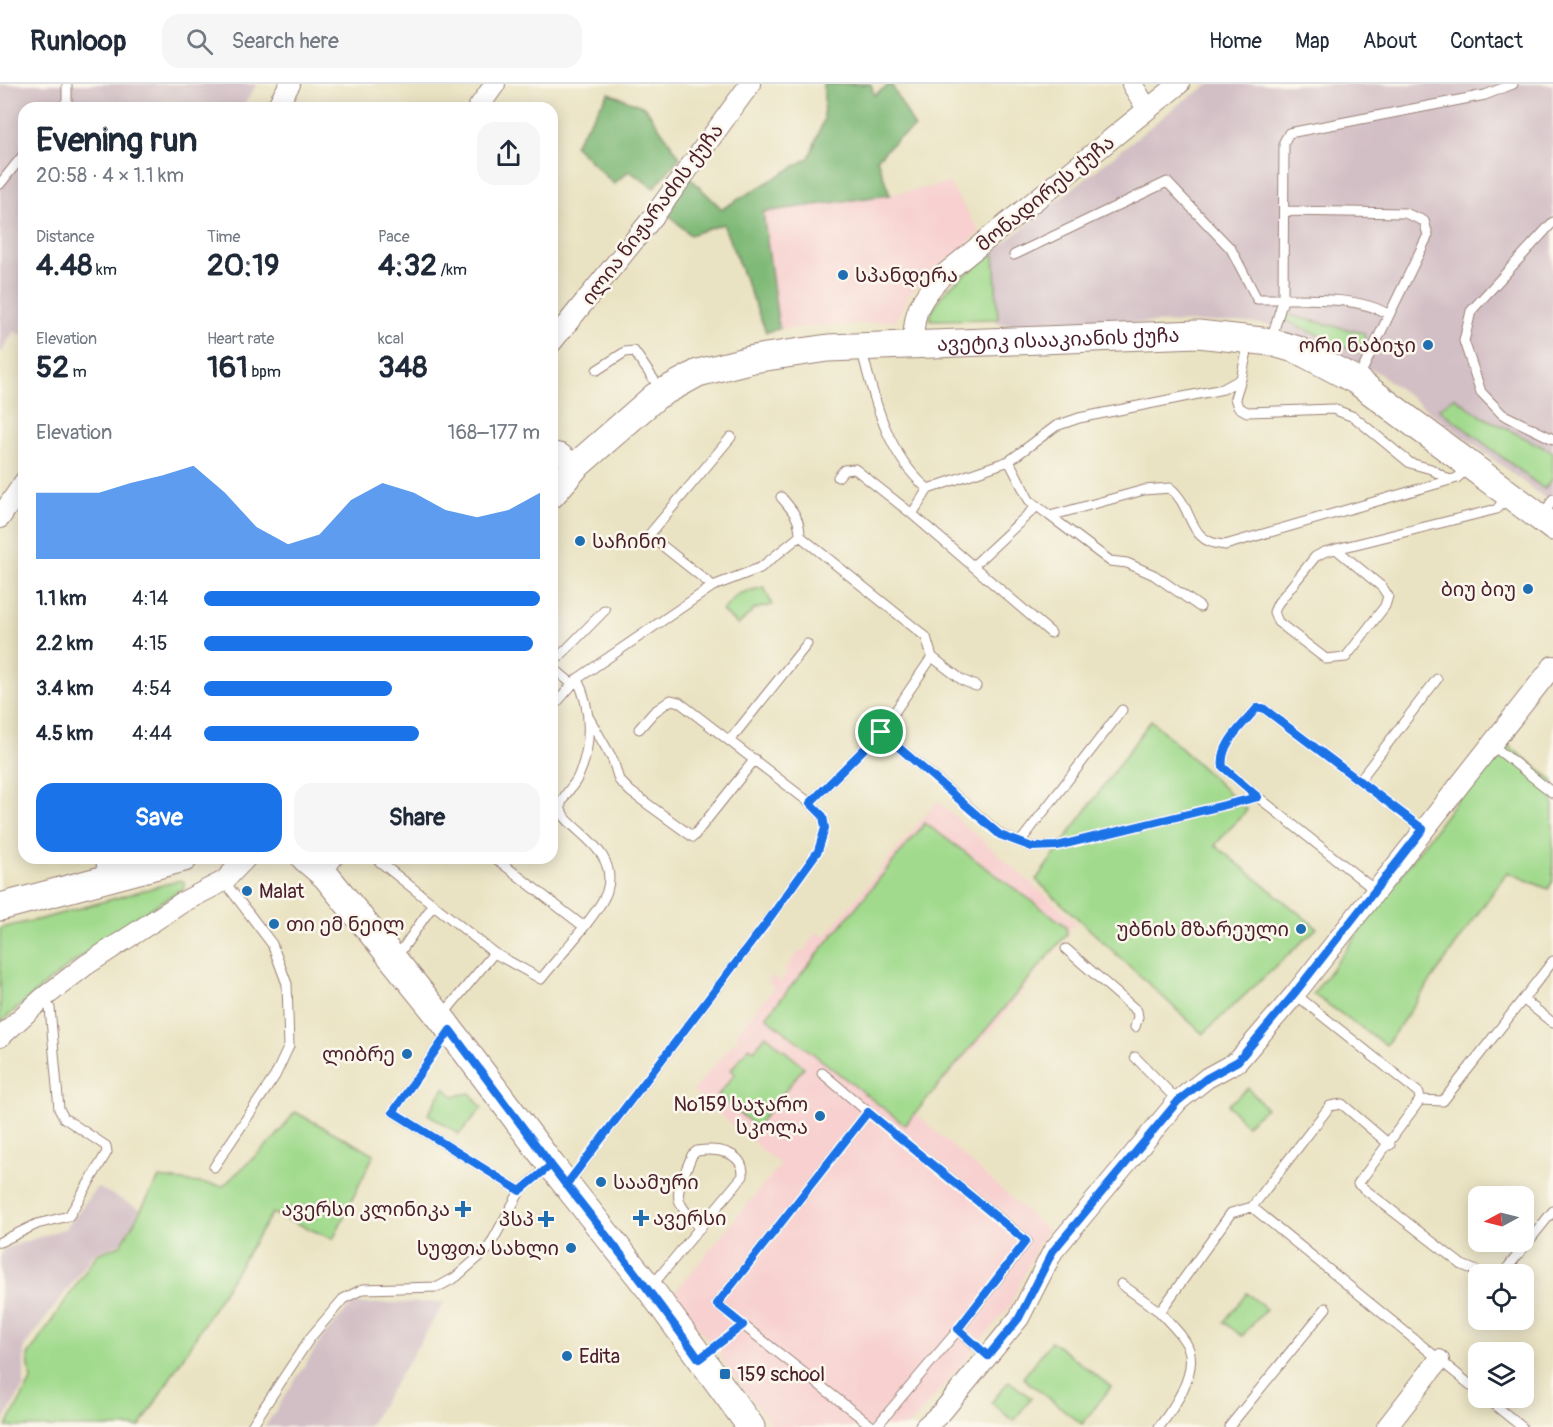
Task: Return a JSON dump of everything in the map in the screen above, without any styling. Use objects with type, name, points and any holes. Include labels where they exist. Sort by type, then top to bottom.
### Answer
[{"type":"main road","name":"ავეტიკ ისააკიანის ქუჩა","points":[[558,487],[576,466],[663,392],[698,373],[753,359],[828,348],[861,346],[1198,334],[1260,340],[1298,350],[1357,381],[1510,494],[1549,515]]},
{"type":"main road","points":[[0,907],[107,869],[142,864]]},
{"type":"main road","points":[[332,867],[394,960],[559,1175],[650,1289],[699,1359],[751,1427]]},
{"type":"street","points":[[280,102],[290,84]]},
{"type":"street","points":[[482,102],[495,84]]},
{"type":"street","name":"ილია ნიჟარაძის ქუჩა","points":[[558,335],[654,216],[750,84]]},
{"type":"street","points":[[1132,84],[1147,110]]},
{"type":"street","name":"მონადირეს ქუჩა","points":[[914,344],[912,324],[924,295],[931,288],[1175,85]]},
{"type":"street","points":[[558,453],[576,466]]},
{"type":"street","points":[[0,518],[18,491]]},
{"type":"street","points":[[925,1427],[941,1413],[1019,1318],[1053,1251],[1178,1101],[1207,1078],[1238,1061],[1294,994],[1423,829],[1550,678]]},
{"type":"street","points":[[0,1037],[42,999],[86,965],[183,902],[224,881],[240,864]]},
{"type":"street","points":[[1386,1427],[1439,1360]]},
{"type":"lane","points":[[66,102],[67,84]]},
{"type":"lane","points":[[1449,480],[1431,469],[1410,463],[1354,417],[1333,409],[1247,412],[1238,407],[1235,398],[1240,379],[1283,300],[1284,142],[1289,133],[1485,95],[1513,84]]},
{"type":"lane","points":[[0,184],[18,162]]},
{"type":"lane","points":[[1014,255],[1167,182],[1231,249],[1257,299],[1330,301],[1377,307],[1389,315]]},
{"type":"lane","points":[[1285,212],[1405,213],[1424,221],[1428,236],[1357,381]]},
{"type":"lane","points":[[1553,222],[1471,311],[1464,341],[1481,392],[1502,414],[1553,439]]},
{"type":"lane","points":[[861,346],[891,445],[912,476],[928,489]]},
{"type":"lane","points":[[597,370],[625,352],[634,351],[663,392]]},
{"type":"lane","points":[[912,514],[928,489],[1009,461],[1056,426],[1110,410],[1223,388],[1240,379]]},
{"type":"lane","points":[[713,586],[649,535],[731,437]]},
{"type":"lane","points":[[1009,461],[1029,500],[1036,507],[1110,561],[1127,563],[1154,575],[1200,607]]},
{"type":"lane","points":[[1050,516],[1144,490],[1170,488],[1178,494],[1200,537],[1213,544],[1225,545],[1457,478],[1471,464]]},
{"type":"lane","points":[[838,477],[844,470],[855,470],[912,514],[1051,633]]},
{"type":"lane","points":[[1336,549],[1382,587],[1388,596],[1385,606],[1346,657],[1334,660],[1326,659],[1278,622],[1274,612],[1278,603],[1314,557],[1336,549],[1497,509],[1510,494]]},
{"type":"lane","points":[[781,497],[797,515],[801,536],[926,637],[932,657],[962,680],[976,686]]},
{"type":"lane","points":[[973,566],[1036,507]]},
{"type":"lane","points":[[558,701],[574,681],[713,586],[760,568],[801,536]]},
{"type":"lane","points":[[558,660],[605,610]]},
{"type":"lane","points":[[730,740],[807,644]]},
{"type":"lane","points":[[810,803],[881,732],[932,657]]},
{"type":"lane","points":[[383,864],[494,953],[541,979],[607,893],[610,874],[598,848],[562,814],[561,804],[579,776],[586,747],[588,718],[584,693],[574,681],[558,670]]},
{"type":"lane","points":[[1359,781],[1437,679]]},
{"type":"lane","points":[[251,1427],[310,1338],[343,1299],[363,1289],[438,1287],[456,1277],[488,1249],[520,1191],[559,1175],[764,926],[818,851],[825,828],[823,816],[755,759],[679,702],[671,700],[654,712],[639,729]]},
{"type":"lane","points":[[1376,891],[1223,767],[1221,760],[1231,739],[1257,708],[1263,708],[1423,829]]},
{"type":"lane","points":[[1020,842],[1122,710]]},
{"type":"lane","points":[[588,718],[613,760],[619,780],[631,792],[693,837],[755,759]]},
{"type":"lane","points":[[881,732],[1000,835],[1032,847],[1057,846],[1258,797]]},
{"type":"lane","points":[[1492,745],[1553,793]]},
{"type":"lane","points":[[503,864],[583,926]]},
{"type":"lane","points":[[214,1167],[275,1077],[289,1046],[287,984],[272,944],[224,881]]},
{"type":"lane","points":[[394,960],[434,905]]},
{"type":"lane","points":[[1066,949],[1137,1011],[1135,1027]]},
{"type":"lane","points":[[494,953],[445,1024],[393,1112],[520,1191]]},
{"type":"lane","points":[[1420,1100],[1443,1101],[1553,961]]},
{"type":"lane","points":[[1294,994],[1400,1075],[1419,1093],[1420,1100],[1390,1144],[1358,1184],[1468,1267]]},
{"type":"lane","points":[[0,1242],[37,1224],[69,1216],[107,1152],[106,1146],[64,1118],[59,1109],[50,1008],[42,999]]},
{"type":"lane","points":[[1524,1000],[1553,1023]]},
{"type":"lane","points":[[1135,1057],[1178,1101]]},
{"type":"lane","points":[[822,1073],[1026,1241],[958,1329],[874,1427],[717,1304],[868,1112]]},
{"type":"lane","points":[[1160,1312],[1231,1213],[1252,1207],[1330,1106],[1342,1104],[1390,1144]]},
{"type":"lane","points":[[650,1289],[701,1228],[743,1176],[741,1162],[732,1154],[697,1150],[692,1155],[677,1194],[681,1209],[701,1228]]},
{"type":"lane","points":[[1252,1207],[1468,1383]]},
{"type":"lane","points":[[1510,1264],[1553,1211]]},
{"type":"lane","points":[[1121,1284],[1160,1312],[1186,1344],[1190,1354],[1185,1381],[1178,1398],[1159,1427]]},
{"type":"lane","points":[[1228,1427],[1326,1308]]},
{"type":"lane","points":[[699,1359],[743,1325]]},
{"type":"lane","points":[[958,1329],[988,1356]]},
{"type":"lane","points":[[1498,1408],[1522,1427]]},
{"type":"shaded area","points":[[0,84],[257,84],[246,102],[18,102],[18,333],[14,331],[0,355]]},
{"type":"shaded area","points":[[1211,84],[1553,84],[1553,504],[1377,372],[1270,325],[1239,322],[997,324],[993,252],[1183,101]]},
{"type":"shaded area","points":[[949,183],[980,232],[909,294],[895,321],[779,329],[763,212],[890,195]]},
{"type":"shaded area","name":"№159 საჯარო სკოლა","points":[[937,801],[1076,922],[1001,1019],[915,1113],[1048,1231],[1039,1242],[1010,1306],[915,1420],[905,1427],[773,1427],[720,1358],[720,1351],[711,1339],[707,1339],[673,1294],[780,1165],[692,1091],[739,1037],[736,1034],[774,988],[768,983],[773,976],[780,982],[787,973],[784,970],[800,950],[803,952],[818,932],[824,937]]},
{"type":"shaded area","points":[[97,1187],[140,1209],[121,1243],[95,1253],[24,1347],[24,1386],[0,1427],[0,1258],[4,1249],[66,1228]]},
{"type":"shaded area","points":[[445,1302],[368,1427],[265,1427],[323,1337],[352,1304]]},
{"type":"green space","points":[[824,84],[871,84],[874,95],[891,84],[915,128],[897,139],[877,159],[890,195],[763,212],[779,329],[766,332],[723,224],[690,235],[664,210],[689,177],[722,209],[809,158],[824,119]]},
{"type":"green space","points":[[609,93],[645,107],[680,157],[654,188],[629,171],[614,184],[574,145]]},
{"type":"green space","points":[[994,253],[998,319],[930,320],[938,300],[946,291]]},
{"type":"green space","points":[[1288,315],[1364,333],[1366,345],[1356,352],[1280,318]]},
{"type":"green space","points":[[1454,397],[1483,417],[1553,452],[1553,478],[1544,489],[1439,409]]},
{"type":"green space","points":[[764,587],[772,605],[755,609],[738,625],[722,611],[738,594]]},
{"type":"green space","points":[[1151,720],[1247,810],[1215,845],[1317,928],[1203,1034],[1036,880]]},
{"type":"green space","points":[[1501,740],[1553,780],[1553,881],[1548,889],[1507,872],[1386,1045],[1313,994]]},
{"type":"green space","points":[[925,823],[1066,926],[1067,934],[905,1125],[766,1017]]},
{"type":"green space","points":[[180,880],[184,882],[184,888],[89,951],[0,1023],[0,928],[45,918]]},
{"type":"green space","points":[[766,1035],[804,1067],[756,1127],[718,1095],[735,1074],[731,1070],[749,1047],[754,1050]]},
{"type":"green space","points":[[444,1088],[454,1096],[470,1093],[482,1108],[459,1134],[428,1114]]},
{"type":"green space","points":[[1248,1088],[1266,1108],[1246,1125],[1228,1105]]},
{"type":"green space","points":[[295,1112],[374,1154],[333,1239],[272,1213],[140,1427],[6,1427],[31,1381],[28,1356],[97,1254],[121,1245],[159,1178],[223,1186],[275,1138]]},
{"type":"green space","points":[[1247,1293],[1266,1309],[1242,1336],[1224,1322]]},
{"type":"green space","points":[[1051,1341],[1111,1387],[1082,1424],[1023,1378]]},
{"type":"green space","points":[[1009,1381],[1031,1398],[1014,1421],[991,1403]]},
{"type":"place","name":"სპანდერა","points":[[843,275]]},
{"type":"place","name":"ორი ნაბიჯი","points":[[1428,345]]},
{"type":"place","name":"საჩინო","points":[[580,541]]},
{"type":"place","name":"ბიუ ბიუ","points":[[1528,589]]},
{"type":"place","name":"Malat","points":[[247,891]]},
{"type":"place","name":"თი ემ ნეილ","points":[[274,924]]},
{"type":"place","name":"უბნის მზარეული","points":[[1301,929]]},
{"type":"place","name":"ლიბრე","points":[[407,1054]]},
{"type":"place","name":"№159 საჯარო სკოლა","points":[[820,1116]]},
{"type":"place","name":"საამური","points":[[601,1182]]},
{"type":"place","name":"ავერსი კლინიკა","points":[[463,1209]]},
{"type":"place","name":"ავერსი","points":[[641,1218]]},
{"type":"place","name":"პსპ","points":[[546,1219]]},
{"type":"place","name":"სუფთა სახლი","points":[[571,1248]]},
{"type":"place","name":"Edita","points":[[567,1356]]},
{"type":"place","name":"159 school","points":[[725,1374]]},
{"type":"route","points":[[881,732],[810,803],[823,816],[825,828],[818,851],[764,926],[566,1185],[450,1030],[393,1112],[520,1191],[551,1165],[566,1185],[650,1289],[699,1359],[743,1325],[717,1304],[868,1112],[1026,1241],[958,1329],[988,1356],[1019,1318],[1053,1251],[1178,1101],[1207,1078],[1238,1061],[1294,994],[1423,829],[1263,708],[1257,708],[1231,739],[1221,760],[1223,767],[1258,797],[1057,846],[1032,847],[1000,835],[881,732]]}]
